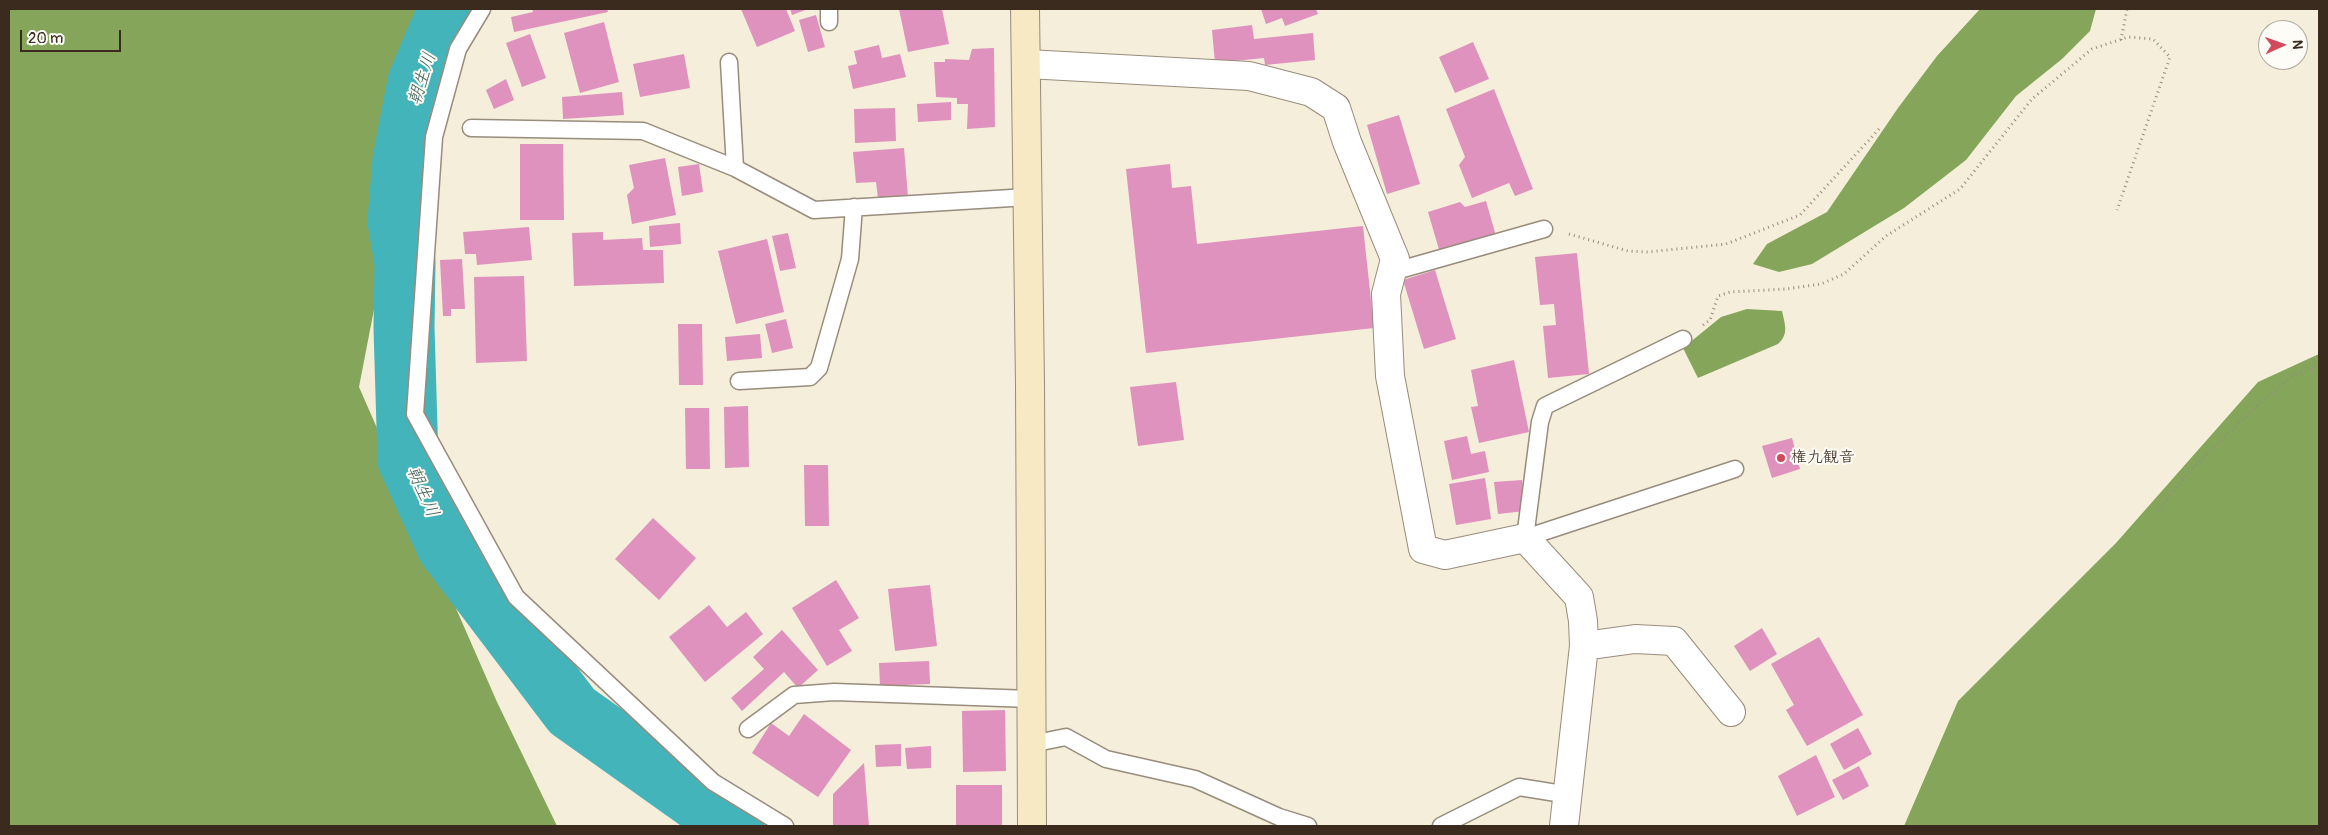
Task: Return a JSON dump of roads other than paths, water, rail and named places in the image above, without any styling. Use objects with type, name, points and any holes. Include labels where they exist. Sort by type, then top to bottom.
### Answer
[{"type":"street","points":[[1025,9],[1027,64],[1032,826]]},
{"type":"street","points":[[1027,64],[1248,76],[1311,92],[1336,108],[1395,259],[1386,294],[1390,376],[1423,549],[1445,555],[1524,538],[1579,597],[1583,621],[1584,646],[1569,795],[1564,826]]},
{"type":"street","points":[[1584,646],[1636,639],[1674,641],[1731,712]]},
{"type":"lane","points":[[482,9],[458,50],[434,137],[415,414],[516,597],[713,782],[785,826]]},
{"type":"lane","points":[[729,62],[735,168]]},
{"type":"lane","points":[[471,128],[642,131],[735,168],[814,210],[1028,197]]},
{"type":"lane","points":[[739,381],[810,377],[819,368],[850,259],[854,207]]},
{"type":"lane","points":[[1392,272],[1544,229]]},
{"type":"lane","points":[[1683,339],[1545,406],[1540,422],[1524,538],[1735,469]]},
{"type":"lane","points":[[748,729],[794,695],[834,692],[1031,699]]},
{"type":"lane","points":[[1031,744],[1066,737],[1106,760],[1194,779],[1279,817],[1308,826]]},
{"type":"lane","points":[[1441,826],[1519,786],[1569,795]]},
{"type":"waterway","name":"朝生川","points":[[449,9],[418,82],[403,160],[398,221],[405,262],[404,328],[408,460],[447,546],[572,711],[734,826]]},
{"type":"place","name":"権九観音","points":[[1781,458]]}]
